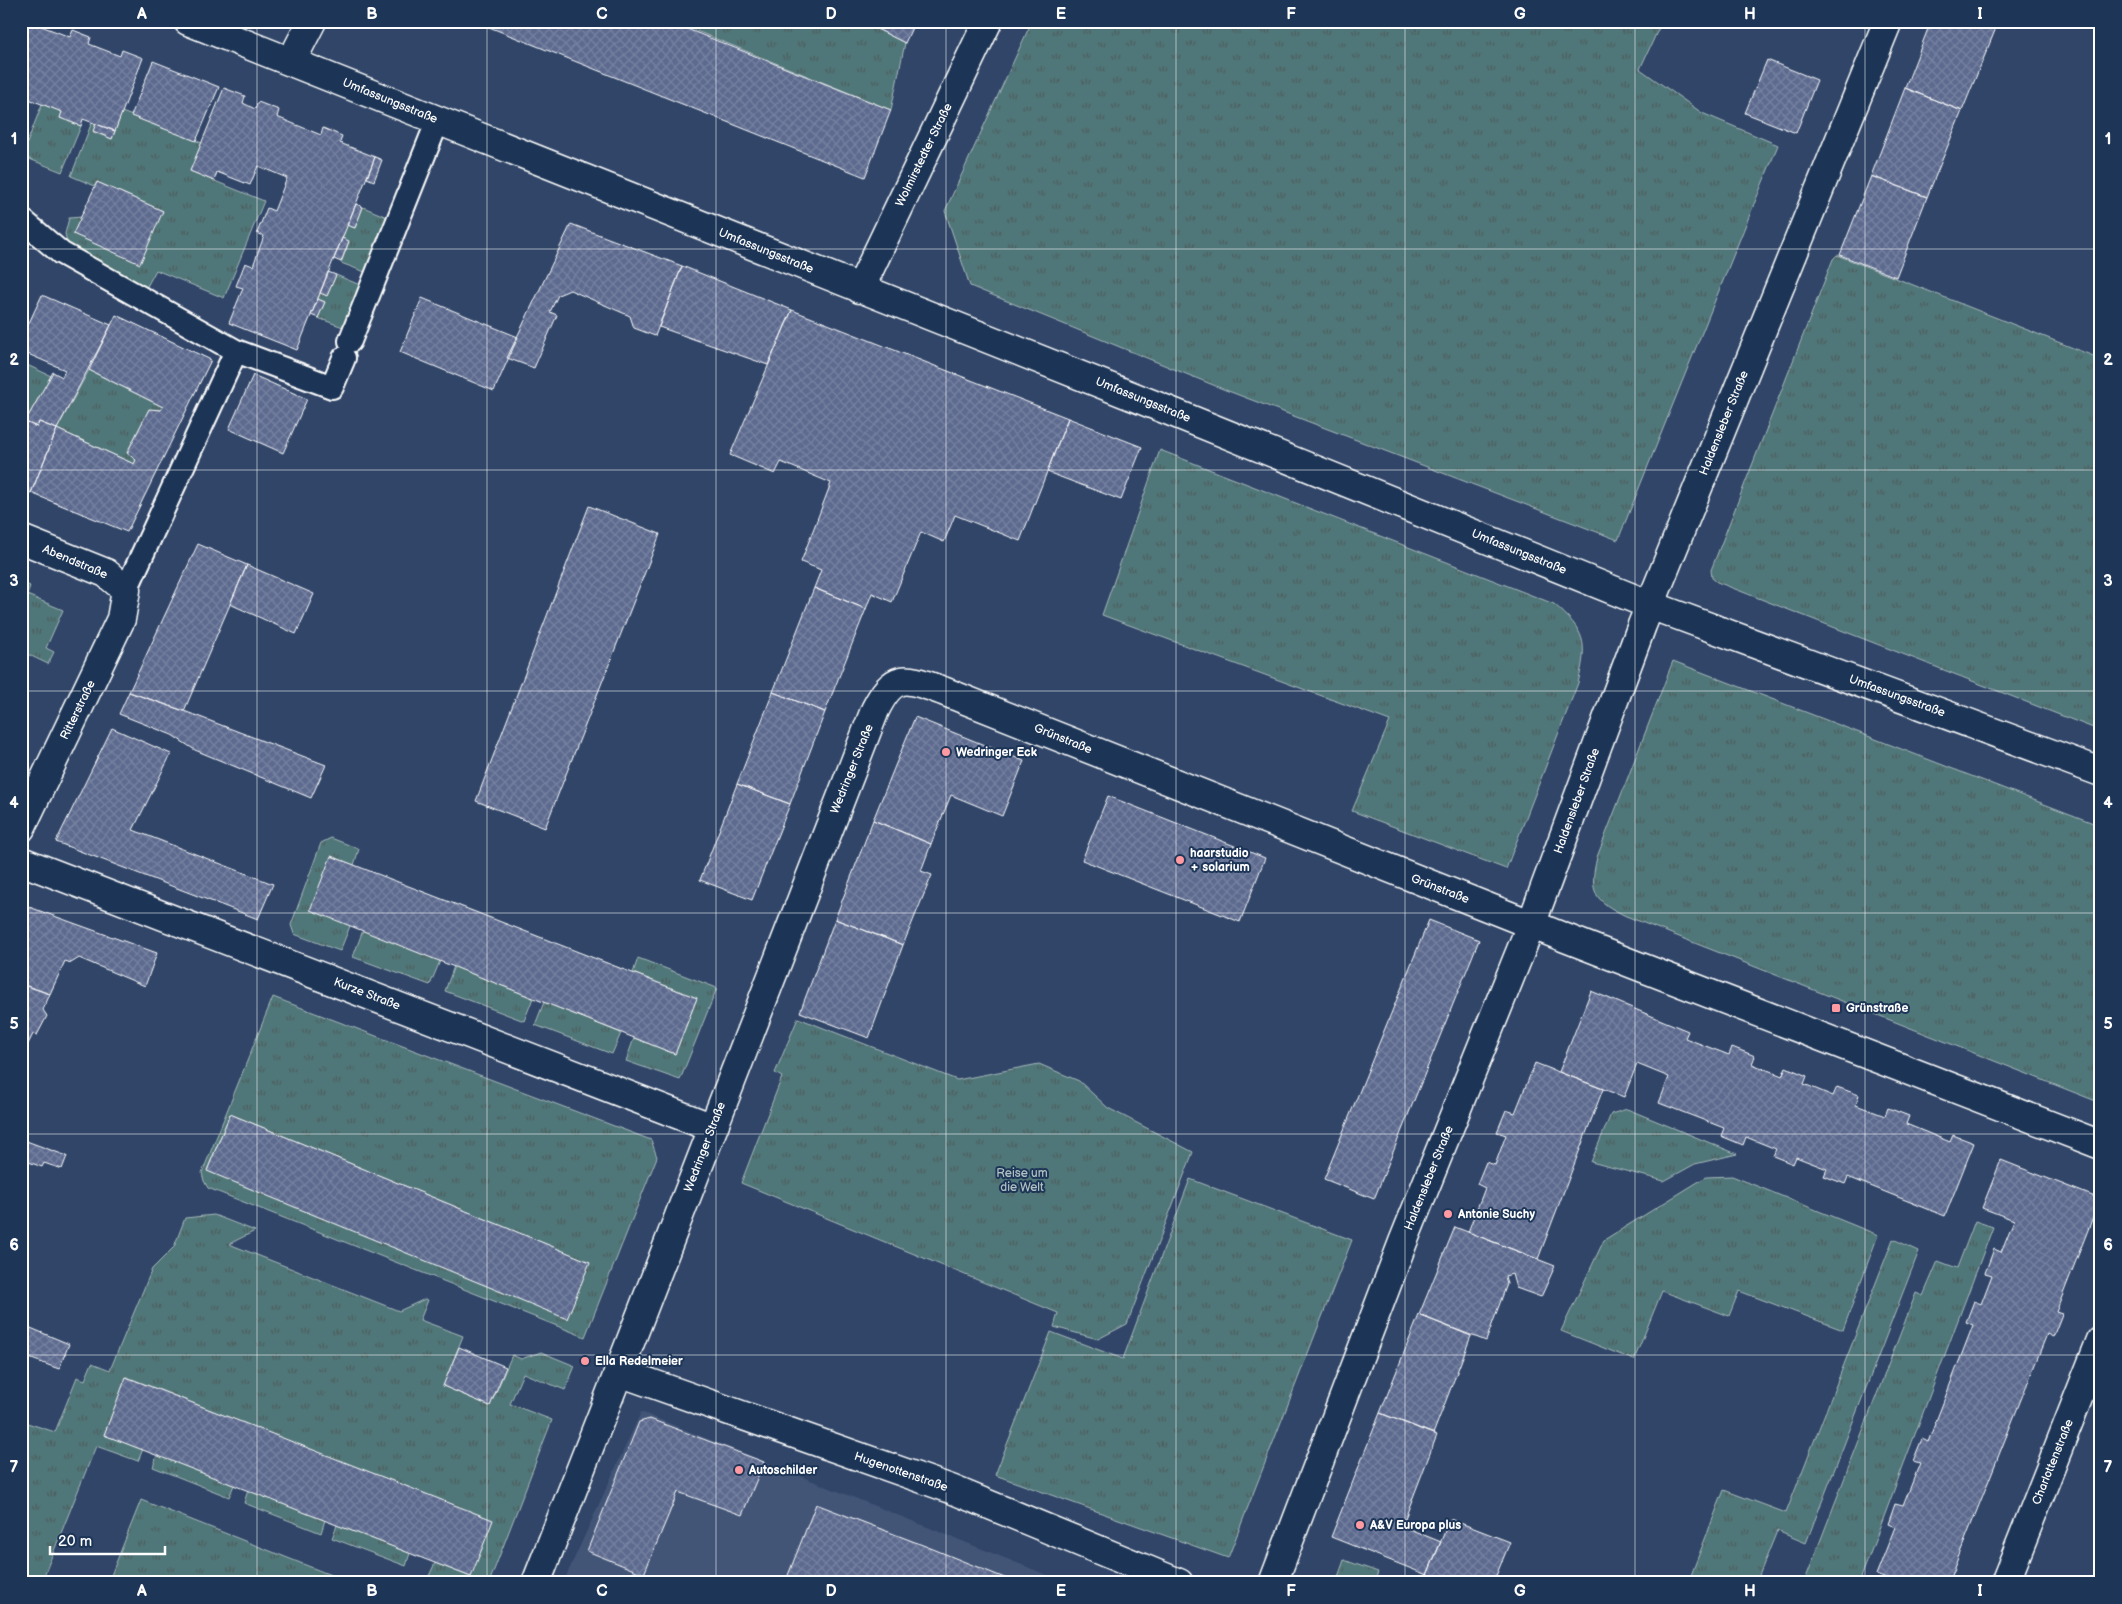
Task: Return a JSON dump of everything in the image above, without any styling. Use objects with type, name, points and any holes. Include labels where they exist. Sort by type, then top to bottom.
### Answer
[{"type":"street","name":"Umfassungsstraße","points":[[188,21],[1176,413],[1650,605],[2101,772]]},
{"type":"street","points":[[291,62],[312,21]]},
{"type":"street","name":"Wolmirstedter Straße","points":[[860,289],[988,21]]},
{"type":"street","name":"Haldensleber Straße","points":[[1273,1583],[1403,1242],[1531,925],[1650,605],[1888,21]]},
{"type":"street","name":"Abendstraße","points":[[21,539],[106,573],[126,590]]},
{"type":"street","name":"Ritterstraße","points":[[21,828],[121,619],[126,590]]},
{"type":"street","name":"Grünstraße","points":[[875,710],[882,696],[896,683],[904,680],[913,681],[1531,925],[2101,1145]]},
{"type":"street","name":"Wedringer Straße","points":[[536,1583],[619,1372],[775,963],[875,710]]},
{"type":"street","name":"Kurze Straße","points":[[21,861],[713,1128]]},
{"type":"street","name":"Charlottenstraße","points":[[2005,1583],[2101,1340]]},
{"type":"street","name":"Hugenottenstraße","points":[[619,1372],[951,1490],[1179,1583]]},
{"type":"lane","points":[[21,219],[61,253],[236,351],[332,388],[438,120]]},
{"type":"lane","points":[[126,590],[236,351]]},
{"type":"shaded area","points":[[641,1412],[1067,1583],[563,1583]]},
{"type":"green space","points":[[672,21],[871,21],[869,25],[905,43],[891,110]]},
{"type":"green space","points":[[1032,21],[1662,21],[1640,69],[1702,113],[1778,145],[1618,540],[1223,389],[970,286],[945,211]]},
{"type":"green space","points":[[42,104],[62,112],[60,118],[81,126],[62,172],[22,156]]},
{"type":"green space","points":[[122,112],[202,143],[190,171],[264,201],[224,298],[156,270],[145,290],[68,246],[65,234],[69,218],[163,211],[97,182],[95,186],[71,176],[92,122],[96,124],[93,132],[112,139]]},
{"type":"green space","points":[[363,207],[387,217],[365,272],[341,263],[349,242],[342,238],[347,225],[355,228]]},
{"type":"green space","points":[[1837,255],[2101,359],[2101,731],[1717,582],[1712,578],[1711,570],[1833,259]]},
{"type":"green space","points":[[336,275],[360,285],[343,327],[318,318],[325,302],[318,299],[320,293],[327,295]]},
{"type":"green space","points":[[27,365],[51,376],[25,422],[21,420],[21,377]]},
{"type":"green space","points":[[89,370],[163,407],[161,410],[149,410],[127,452],[136,460],[134,464],[57,429]]},
{"type":"green space","points":[[1160,450],[1554,604],[1573,622],[1582,639],[1583,647],[1578,683],[1506,869],[1352,811],[1390,721],[1102,615]]},
{"type":"green space","points":[[21,582],[30,586],[27,595],[63,610],[46,648],[54,652],[48,664],[21,651]]},
{"type":"green space","points":[[1673,661],[2101,826],[2101,1103],[1626,916],[1600,900],[1594,887],[1597,857]]},
{"type":"green space","points":[[331,838],[359,849],[354,865],[331,856],[350,926],[340,951],[294,934],[291,925],[321,843]]},
{"type":"green space","points":[[363,930],[440,961],[430,985],[353,957]]},
{"type":"green space","points":[[638,958],[717,988],[680,1080],[626,1061],[634,1038],[675,1054],[697,998],[633,973]]},
{"type":"green space","points":[[454,966],[533,998],[524,1021],[445,991]]},
{"type":"green space","points":[[273,997],[651,1140],[657,1157],[585,1337],[208,1188],[202,1173]],"holes":[[[230,1114],[588,1261],[207,1170]]]},
{"type":"green space","points":[[544,1002],[621,1033],[612,1054],[535,1025]]},
{"type":"green space","name":"Reise um die Welt","points":[[798,1018],[957,1080],[1039,1064],[1079,1081],[1108,1108],[1193,1152],[1127,1324],[1098,1339],[1054,1327],[1058,1313],[741,1183],[782,1077],[775,1073]]},
{"type":"green space","points":[[1627,1109],[1737,1154],[1695,1164],[1664,1181],[1591,1162],[1611,1114]]},
{"type":"green space","points":[[1732,1176],[1878,1235],[1843,1330],[1739,1291],[1729,1316],[1662,1291],[1634,1360],[1561,1331],[1604,1240],[1706,1177]]},
{"type":"green space","points":[[1190,1179],[1352,1240],[1228,1558],[995,1475],[1051,1332],[1123,1359]]},
{"type":"green space","points":[[214,1215],[255,1231],[229,1244],[399,1311],[425,1299],[428,1300],[420,1320],[463,1336],[443,1386],[490,1406],[512,1355],[521,1359],[541,1352],[575,1366],[565,1390],[523,1373],[510,1404],[552,1420],[489,1583],[449,1583],[429,1576],[435,1563],[471,1577],[215,1412],[127,1377],[104,1435],[143,1449],[138,1461],[96,1446],[41,1583],[21,1583],[21,1421],[55,1432],[77,1377],[85,1380],[92,1363],[110,1370],[152,1269],[174,1247],[185,1218]]},
{"type":"green space","points":[[1975,1221],[1993,1227],[1859,1583],[1816,1583],[1806,1578],[1916,1293],[1923,1296],[1938,1261],[1957,1268]]},
{"type":"green space","points":[[1893,1239],[1919,1251],[1806,1543],[1777,1531],[1756,1583],[1688,1583],[1724,1490],[1786,1513]]},
{"type":"green space","points":[[157,1455],[234,1485],[229,1497],[153,1467]]},
{"type":"green space","points":[[248,1490],[325,1520],[321,1533],[244,1503]]},
{"type":"green space","points":[[141,1500],[351,1583],[108,1583]]},
{"type":"green space","points":[[337,1525],[410,1553],[406,1566],[332,1538]]},
{"type":"green space","points":[[1344,1560],[1378,1572],[1374,1583],[1336,1583]]},
{"type":"building","points":[[28,21],[70,37],[73,30],[91,37],[89,44],[120,56],[122,50],[143,58],[115,131],[83,119],[81,126],[60,118],[62,112],[21,96],[21,22]]},
{"type":"building","points":[[474,21],[667,21],[891,110],[865,177]]},
{"type":"building","points":[[871,21],[915,21],[905,43],[869,25]]},
{"type":"building","points":[[1931,21],[1979,21],[1996,28],[1962,111],[1905,88]]},
{"type":"building","points":[[1979,21],[1998,21],[1996,28]]},
{"type":"building","points":[[1767,60],[1817,80],[1796,133],[1745,113]]},
{"type":"building","points":[[153,61],[219,87],[196,141],[131,116]]},
{"type":"building","points":[[224,88],[245,96],[243,103],[255,109],[258,102],[279,110],[277,117],[321,135],[323,128],[342,136],[340,143],[375,157],[297,350],[229,323],[243,288],[236,286],[245,263],[253,266],[264,236],[257,233],[267,208],[274,211],[287,178],[258,166],[250,185],[217,172],[214,181],[190,171]]},
{"type":"building","points":[[1905,88],[1962,111],[1927,197],[1871,176]]},
{"type":"building","points":[[96,124],[115,131],[112,139],[93,131]]},
{"type":"building","points":[[375,157],[382,160],[374,181],[367,178]]},
{"type":"building","points":[[1871,176],[1927,197],[1896,277],[1840,255]]},
{"type":"building","points":[[97,182],[163,211],[140,264],[73,234]]},
{"type":"building","points":[[356,204],[363,207],[355,228],[347,225]]},
{"type":"building","points":[[571,224],[682,266],[655,336],[634,328],[630,316],[570,290],[558,295],[550,312],[557,315],[534,368],[507,358]]},
{"type":"building","points":[[342,238],[349,241],[341,262],[334,259]]},
{"type":"building","points":[[682,266],[792,310],[768,365],[659,327]]},
{"type":"building","points":[[328,272],[336,275],[327,296],[320,293]]},
{"type":"building","points":[[42,295],[111,325],[57,429],[39,422],[37,427],[25,422],[53,372],[62,377],[65,370],[21,351],[21,340]]},
{"type":"building","points":[[422,298],[518,337],[494,391],[400,352]]},
{"type":"building","points":[[318,299],[325,302],[318,318],[311,315]]},
{"type":"building","points":[[792,310],[1068,418],[1020,541],[955,515],[944,542],[921,532],[892,602],[872,593],[866,609],[814,588],[821,570],[801,562],[831,483],[781,462],[775,474],[730,455]]},
{"type":"building","points":[[116,315],[211,360],[127,532],[31,493],[57,429],[134,464],[136,460],[127,453],[149,409],[161,410],[163,407],[89,370]]},
{"type":"building","points":[[253,375],[307,399],[283,453],[229,429]]},
{"type":"building","points":[[1068,418],[1142,447],[1121,500],[1047,472]]},
{"type":"building","points":[[21,420],[37,427],[39,422],[57,429],[31,493],[21,489]]},
{"type":"building","points":[[589,506],[660,534],[545,828],[476,801]]},
{"type":"building","points":[[198,544],[247,565],[184,711],[129,692]]},
{"type":"building","points":[[247,565],[314,594],[296,634],[230,604]]},
{"type":"building","points":[[814,588],[866,609],[825,712],[773,692]]},
{"type":"building","points":[[129,692],[326,765],[311,798],[195,750],[172,735],[119,714]]},
{"type":"building","points":[[773,692],[825,712],[790,804],[737,784]]},
{"type":"building","points":[[915,717],[1024,761],[1002,816],[951,795],[931,844],[873,820]]},
{"type":"building","points":[[112,728],[171,754],[133,830],[273,884],[258,919],[56,842]]},
{"type":"building","points":[[737,784],[790,804],[752,900],[700,880]]},
{"type":"building","points":[[1108,796],[1265,858],[1240,922],[1082,860]]},
{"type":"building","points":[[873,820],[931,844],[921,871],[932,875],[903,945],[835,919]]},
{"type":"building","points":[[331,856],[697,998],[675,1054],[310,910]]},
{"type":"building","points":[[29,907],[157,953],[145,986],[79,958],[71,963],[65,961],[50,994],[21,984],[21,923]]},
{"type":"building","points":[[835,919],[903,945],[869,1038],[800,1012]]},
{"type":"building","points":[[1429,920],[1479,940],[1374,1199],[1324,1179]]},
{"type":"building","points":[[21,984],[50,994],[43,1010],[47,1016],[37,1035],[33,1034],[21,1058]]},
{"type":"building","points":[[1591,991],[1688,1031],[1685,1038],[1729,1055],[1732,1047],[1755,1056],[1752,1064],[1782,1076],[1786,1067],[1807,1076],[1804,1084],[1833,1096],[1837,1087],[1859,1095],[1856,1105],[1885,1116],[1888,1108],[1909,1116],[1906,1124],[1950,1142],[1953,1135],[1974,1143],[1945,1216],[1848,1177],[1845,1184],[1824,1176],[1827,1169],[1796,1157],[1793,1164],[1773,1156],[1776,1149],[1746,1137],[1743,1145],[1721,1136],[1724,1128],[1659,1103],[1669,1077],[1637,1064],[1624,1097],[1559,1072]]},
{"type":"building","points":[[1535,1063],[1603,1089],[1538,1259],[1468,1232],[1485,1188],[1477,1184],[1486,1162],[1495,1165],[1506,1135],[1497,1132],[1506,1110],[1515,1113]]},
{"type":"building","points":[[230,1114],[590,1262],[567,1319],[207,1171]]},
{"type":"building","points":[[21,1139],[67,1156],[62,1169],[44,1163],[42,1167],[21,1159]]},
{"type":"building","points":[[2001,1160],[2100,1199],[2056,1312],[2062,1314],[2053,1337],[2047,1334],[1948,1583],[1897,1583],[1876,1575],[1895,1527],[1888,1524],[1895,1504],[1903,1506],[1920,1463],[1913,1461],[1922,1439],[1928,1442],[1973,1325],[1966,1322],[1974,1301],[1981,1304],[1992,1275],[1985,1273],[1994,1249],[2001,1252],[2014,1220],[1982,1208]]},
{"type":"building","points":[[1455,1227],[1555,1266],[1541,1297],[1516,1288],[1512,1274],[1505,1276],[1507,1284],[1486,1341],[1419,1315]]},
{"type":"building","points":[[1419,1315],[1471,1336],[1433,1434],[1380,1413]]},
{"type":"building","points":[[21,1324],[69,1344],[59,1369],[21,1355]]},
{"type":"building","points":[[459,1347],[506,1367],[490,1406],[443,1386]]},
{"type":"building","points":[[126,1377],[493,1520],[471,1577],[104,1435]]},
{"type":"building","points":[[1380,1413],[1437,1435],[1402,1526],[1441,1542],[1427,1575],[1331,1537]]},
{"type":"building","points":[[650,1419],[764,1462],[742,1515],[678,1492],[644,1574],[587,1551],[639,1422]]},
{"type":"building","points":[[816,1504],[933,1549],[1017,1583],[785,1583]]},
{"type":"building","points":[[1450,1519],[1510,1542],[1493,1583],[1449,1583],[1427,1575]]},
{"type":"place","name":"Wedringer Eck","points":[[946,752]]},
{"type":"place","name":"haarstudio + solarium","points":[[1180,860]]},
{"type":"place","name":"Grünstraße","points":[[1836,1008]]},
{"type":"place","name":"Antonie Suchy","points":[[1448,1214]]},
{"type":"place","name":"Ella Redelmeier","points":[[585,1361]]},
{"type":"place","name":"Autoschilder","points":[[739,1470]]},
{"type":"place","name":"A&V Europa plus","points":[[1360,1525]]}]
